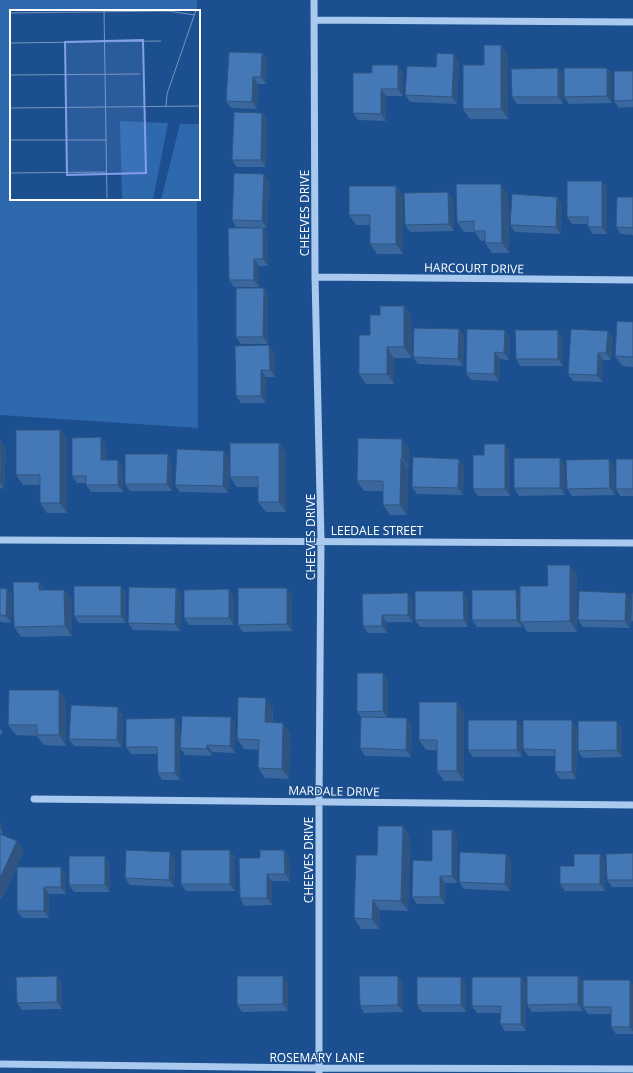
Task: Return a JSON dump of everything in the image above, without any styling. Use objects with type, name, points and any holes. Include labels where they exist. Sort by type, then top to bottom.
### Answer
[{"type":"street","name":"CHEEVES DRIVE","points":[[314,0],[315,277],[321,541],[319,1070]]},
{"type":"street","points":[[314,20],[633,22]]},
{"type":"street","name":"HARCOURT DRIVE","points":[[315,277],[633,280]]},
{"type":"street","name":"LEEDALE STREET","points":[[0,540],[633,543]]},
{"type":"street","name":"MARDALE DRIVE","points":[[34,799],[633,805]]},
{"type":"street","name":"ROSEMARY LANE","points":[[0,1064],[319,1070],[633,1069]]},
{"type":"shaded area","points":[[0,0],[197,0],[197,10],[10,10],[10,200],[197,200],[198,428],[0,415]]},
{"type":"building","points":[[484,45],[501,45],[501,109],[463,109],[463,65],[484,65]]},
{"type":"building","points":[[229,52],[262,53],[261,77],[253,77],[252,102],[226,101]]},
{"type":"building","points":[[437,53],[454,54],[452,97],[405,95],[407,66],[436,67]]},
{"type":"building","points":[[372,65],[398,65],[398,89],[381,89],[381,114],[353,113],[353,73],[372,73]]},
{"type":"building","points":[[558,68],[558,97],[512,97],[511,69]]},
{"type":"building","points":[[564,68],[607,68],[607,96],[564,97]]},
{"type":"building","points":[[614,71],[633,71],[633,100],[614,101]]},
{"type":"building","points":[[234,112],[262,113],[261,160],[232,160]]},
{"type":"building","points":[[234,173],[264,174],[262,221],[232,220]]},
{"type":"building","points":[[567,181],[602,181],[602,227],[588,227],[588,217],[567,217]]},
{"type":"building","points":[[456,184],[501,184],[502,243],[485,243],[485,231],[474,231],[474,221],[457,222]]},
{"type":"building","points":[[349,186],[396,186],[396,244],[370,244],[370,215],[349,215]]},
{"type":"building","points":[[448,192],[449,224],[405,225],[404,193]]},
{"type":"building","points":[[512,194],[557,197],[556,227],[510,225]]},
{"type":"building","points":[[617,197],[633,197],[633,228],[616,227]]},
{"type":"building","points":[[228,228],[263,228],[263,259],[254,259],[254,280],[229,280]]},
{"type":"building","points":[[236,288],[264,288],[263,337],[236,337]]},
{"type":"building","points":[[380,306],[404,306],[404,347],[387,347],[387,374],[359,374],[359,335],[370,335],[370,315],[380,315]]},
{"type":"building","points":[[617,321],[633,322],[633,357],[615,356]]},
{"type":"building","points":[[414,328],[459,329],[458,359],[413,357]]},
{"type":"building","points":[[467,329],[505,330],[504,353],[495,352],[494,374],[466,373]]},
{"type":"building","points":[[571,329],[608,331],[606,353],[598,353],[597,375],[568,374]]},
{"type":"building","points":[[515,330],[558,330],[558,359],[516,359]]},
{"type":"building","points":[[269,345],[270,370],[261,370],[261,396],[236,396],[235,346]]},
{"type":"building","points":[[16,430],[60,430],[60,503],[40,503],[40,475],[16,475]]},
{"type":"building","points":[[101,437],[101,460],[118,460],[118,485],[86,485],[86,476],[72,476],[72,438]]},
{"type":"building","points":[[358,438],[402,439],[400,505],[383,505],[383,481],[357,481]]},
{"type":"building","points":[[230,443],[279,443],[279,502],[258,502],[258,477],[230,477]]},
{"type":"building","points":[[484,444],[505,444],[505,489],[473,489],[473,455],[484,455]]},
{"type":"building","points":[[177,449],[224,451],[223,486],[175,485]]},
{"type":"building","points":[[125,454],[168,454],[167,484],[125,484]]},
{"type":"building","points":[[413,457],[459,459],[458,488],[412,487]]},
{"type":"building","points":[[514,458],[560,458],[560,488],[514,488]]},
{"type":"building","points":[[609,459],[610,488],[567,489],[566,460]]},
{"type":"building","points":[[616,459],[633,459],[633,489],[616,489]]},
{"type":"building","points":[[547,565],[570,565],[570,621],[520,622],[520,586],[548,586]]},
{"type":"building","points":[[13,582],[39,582],[39,590],[64,590],[65,626],[14,627]]},
{"type":"building","points":[[74,586],[121,586],[121,616],[74,616]]},
{"type":"building","points":[[129,587],[176,588],[175,624],[128,623]]},
{"type":"building","points":[[0,588],[7,589],[6,616],[0,615]]},
{"type":"building","points":[[238,588],[287,588],[287,624],[238,625]]},
{"type":"building","points":[[229,589],[229,618],[184,618],[184,590]]},
{"type":"building","points":[[472,590],[516,590],[517,620],[472,620]]},
{"type":"building","points":[[415,591],[463,591],[464,620],[415,620]]},
{"type":"building","points":[[579,591],[626,593],[625,621],[578,620]]},
{"type":"building","points":[[408,593],[408,615],[382,615],[382,626],[363,626],[362,594]]},
{"type":"building","points":[[632,593],[633,621],[631,621]]},
{"type":"building","points":[[357,673],[383,673],[383,711],[357,712]]},
{"type":"building","points":[[9,690],[59,690],[59,735],[37,735],[37,725],[8,725]]},
{"type":"building","points":[[238,697],[266,698],[265,722],[283,723],[282,769],[258,768],[259,740],[237,739]]},
{"type":"building","points":[[419,702],[457,702],[457,771],[437,771],[437,740],[419,740]]},
{"type":"building","points":[[71,705],[118,707],[117,740],[69,739]]},
{"type":"building","points":[[182,716],[231,717],[230,746],[207,745],[207,749],[180,748]]},
{"type":"building","points":[[361,717],[407,718],[406,750],[360,748]]},
{"type":"building","points":[[175,718],[175,773],[158,773],[157,747],[126,747],[126,719]]},
{"type":"building","points":[[468,720],[517,720],[517,750],[468,750]]},
{"type":"building","points":[[523,720],[572,720],[572,772],[555,772],[555,750],[523,749]]},
{"type":"building","points":[[578,721],[617,721],[617,750],[578,751]]},
{"type":"building","points":[[378,826],[403,826],[401,901],[373,900],[372,919],[354,918],[356,855],[377,855]]},
{"type":"building","points":[[432,830],[452,830],[452,876],[440,876],[440,897],[412,897],[413,860],[432,861]]},
{"type":"building","points":[[0,834],[17,841],[0,878]]},
{"type":"building","points":[[126,850],[170,852],[169,880],[125,878]]},
{"type":"building","points":[[181,850],[230,850],[230,884],[181,884]]},
{"type":"building","points":[[260,850],[284,850],[285,874],[267,874],[267,898],[240,898],[239,858],[260,858]]},
{"type":"building","points":[[460,852],[506,854],[505,884],[459,882]]},
{"type":"building","points":[[633,853],[633,880],[607,880],[606,854]]},
{"type":"building","points":[[574,854],[600,854],[600,884],[560,884],[560,866],[574,866]]},
{"type":"building","points":[[69,856],[105,856],[105,885],[69,885]]},
{"type":"building","points":[[17,867],[61,867],[61,887],[44,887],[44,911],[17,911]]},
{"type":"building","points":[[57,976],[57,1002],[17,1003],[16,977]]},
{"type":"building","points":[[237,976],[283,976],[283,1004],[237,1005]]},
{"type":"building","points":[[359,976],[398,976],[398,1005],[360,1006]]},
{"type":"building","points":[[527,976],[578,976],[578,1004],[527,1005]]},
{"type":"building","points":[[417,977],[461,977],[461,1005],[417,1005]]},
{"type":"building","points":[[472,977],[521,977],[521,1024],[500,1024],[501,1006],[472,1006]]},
{"type":"building","points":[[583,980],[630,980],[630,1027],[611,1027],[611,1007],[583,1007]]}]
